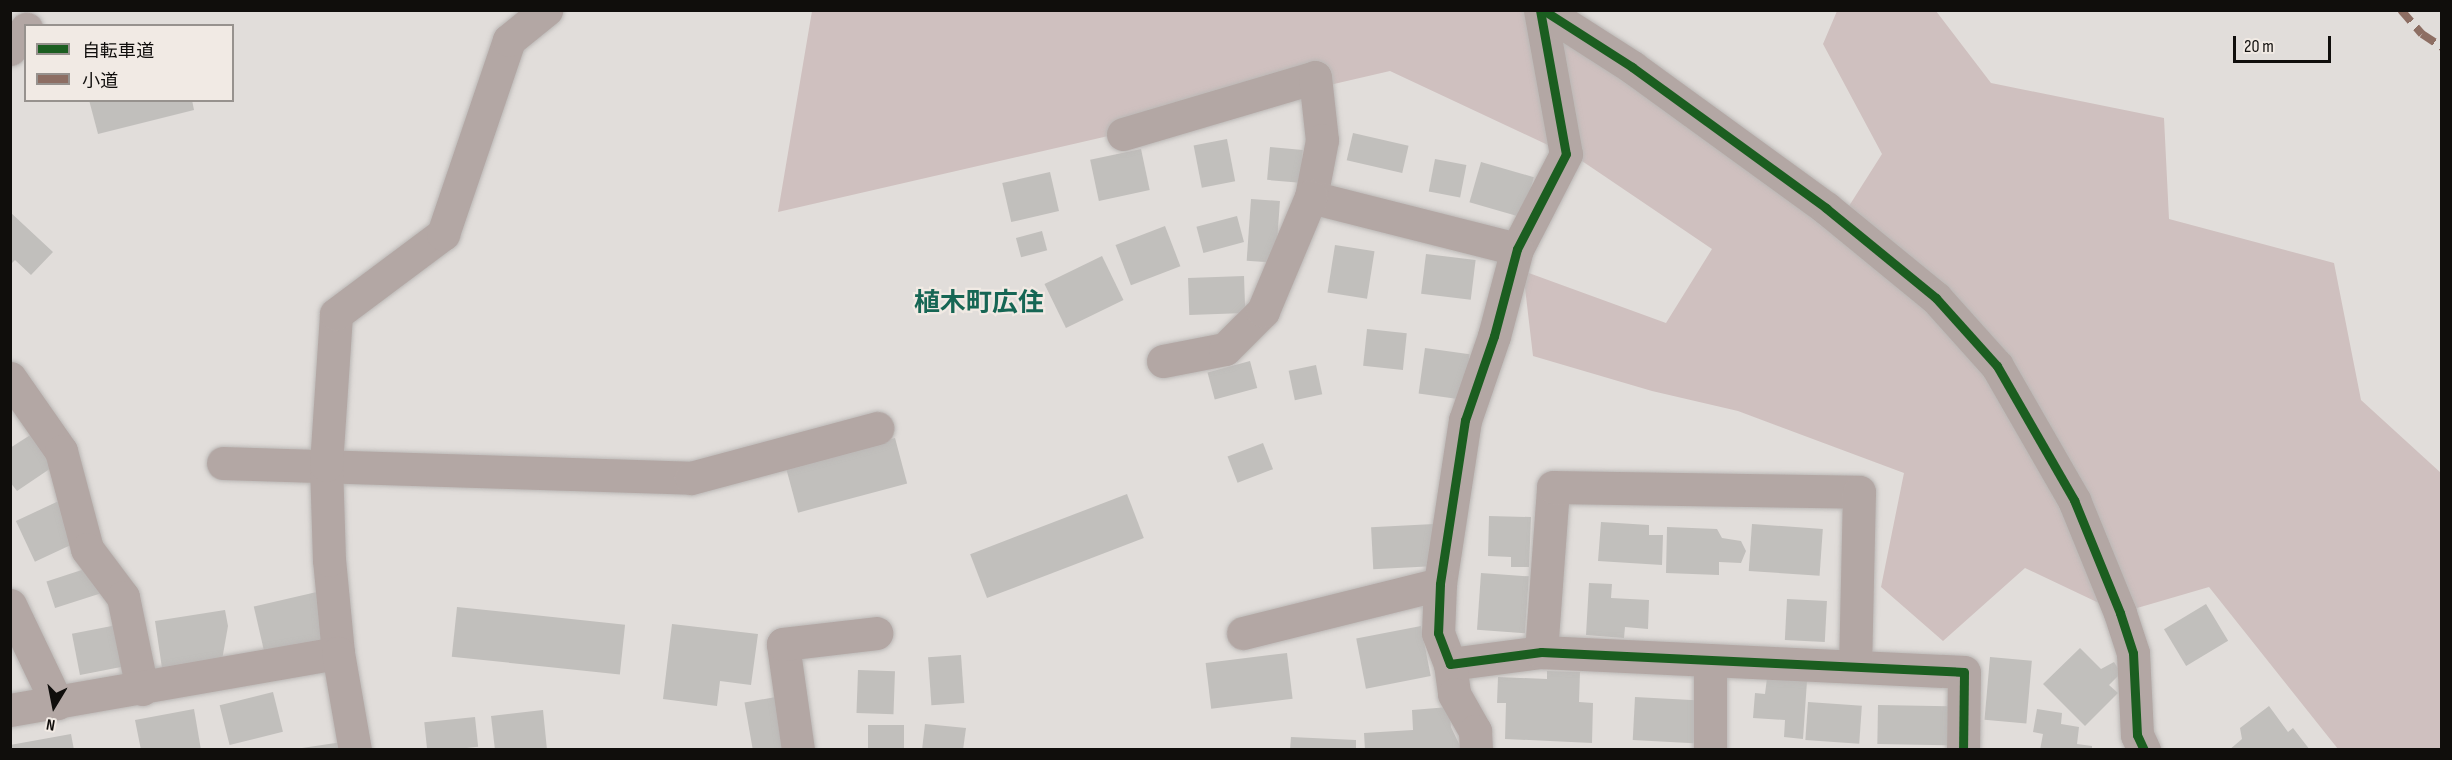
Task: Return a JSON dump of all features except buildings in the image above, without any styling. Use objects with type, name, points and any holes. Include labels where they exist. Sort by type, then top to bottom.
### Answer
[{"type":"street","points":[[29,24],[39,10]]},
{"type":"street","points":[[355,750],[338,653],[329,560],[326,465],[336,314],[443,234],[509,40],[546,10]]},
{"type":"street","points":[[1476,750],[1475,731],[1454,694],[1450,664],[1438,633],[1440,584],[1465,420],[1494,336],[1517,249],[1566,154],[1542,10]]},
{"type":"street","points":[[1542,10],[1632,67],[1826,208],[1936,298],[1997,366],[2074,500],[2120,613],[2133,653],[2137,735],[2144,750]]},
{"type":"street","points":[[10,49],[24,31]]},
{"type":"street","points":[[1124,134],[1315,77],[1322,140],[1311,197],[1263,311],[1225,350],[1163,361]]},
{"type":"street","points":[[1311,197],[1517,249]]},
{"type":"street","points":[[10,378],[61,451],[87,549],[123,597],[142,689]]},
{"type":"street","points":[[223,463],[691,478],[877,428]]},
{"type":"street","points":[[1541,652],[1553,487],[1858,492],[1855,666]]},
{"type":"street","points":[[1243,633],[1440,584]]},
{"type":"street","points":[[10,604],[57,703]]},
{"type":"street","points":[[798,750],[783,644],[876,633]]},
{"type":"street","points":[[1450,664],[1541,652],[1964,672],[1963,750]]},
{"type":"street","points":[[10,710],[142,689],[338,653]]},
{"type":"street","points":[[1710,660],[1710,750]]},
{"type":"shaded area","points":[[812,11],[1546,11],[1849,206],[1882,154],[1823,44],[1837,11],[1936,11],[1991,83],[2164,118],[2169,219],[2334,263],[2361,400],[2441,473],[2441,749],[2338,749],[2209,587],[2120,613],[2025,568],[1943,641],[1881,587],[1904,473],[1738,411],[1652,391],[1533,356],[1523,271],[1666,323],[1712,249],[1582,161],[1390,71],[778,212]]},
{"type":"marked path","points":[[2401,10],[2422,34],[2442,47]]},
{"type":"cycle path","points":[[1540,10],[1566,154],[1517,249],[1494,336],[1465,420],[1440,584],[1438,633],[1450,664],[1541,652],[1964,672],[1963,750]]},
{"type":"cycle path","points":[[1543,10],[1632,67],[1826,208],[1936,298],[1997,366],[2074,500],[2120,613],[2133,653],[2137,735],[2144,750]]},
{"type":"district","name":"植木町広住","points":[[979,304]]}]
